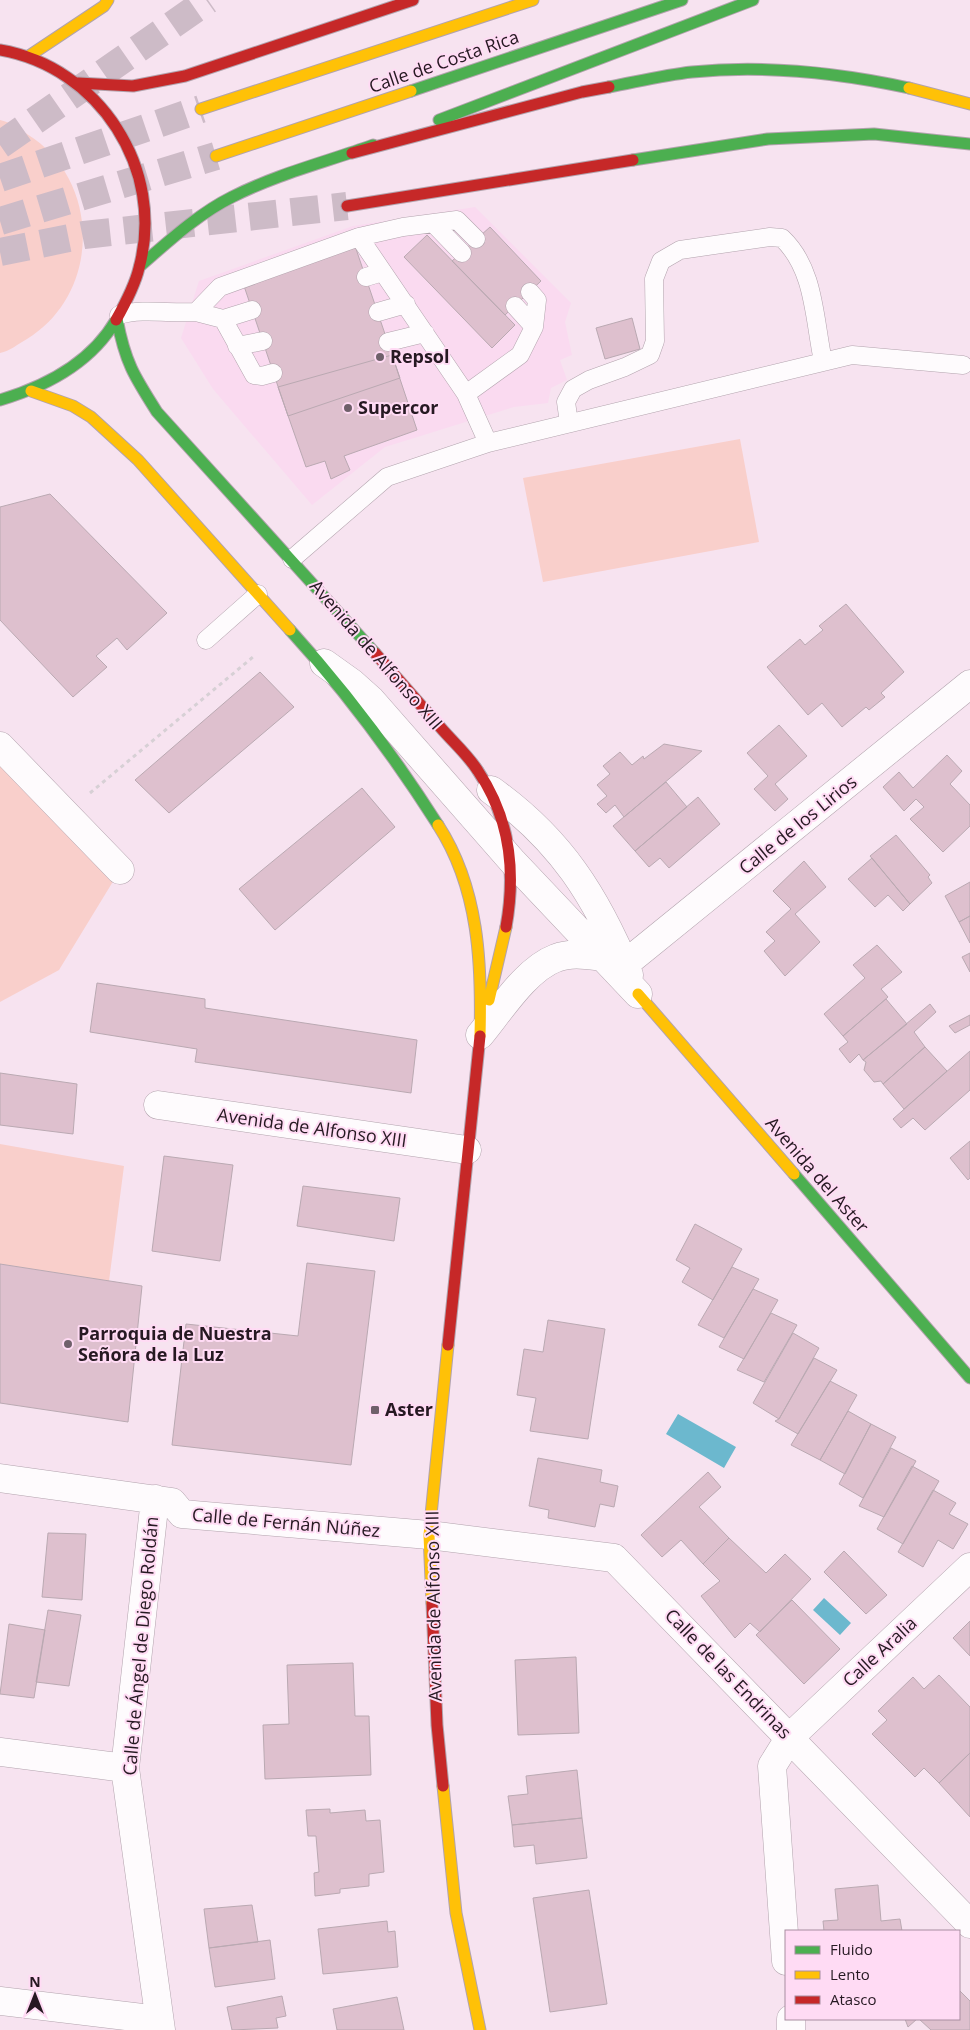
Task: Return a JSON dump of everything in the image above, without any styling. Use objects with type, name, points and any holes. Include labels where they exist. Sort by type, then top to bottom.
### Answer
[{"type":"main road","points":[[28,56],[104,6],[108,0]]},
{"type":"main road","points":[[78,83],[133,86],[185,76],[413,0]]},
{"type":"main road","name":"Calle de Costa Rica","points":[[200,109],[532,0]]},
{"type":"main road","name":"Calle de Costa Rica","points":[[216,156],[682,0]]},
{"type":"main road","points":[[140,266],[193,221],[232,197],[257,186],[352,153],[753,0]]},
{"type":"main road","points":[[0,50],[28,56],[57,68],[96,99],[128,143],[139,176],[146,221],[140,266],[118,317],[99,342],[80,362],[31,391],[0,400]]},
{"type":"main road","points":[[352,153],[582,92],[692,72],[766,70],[835,76],[907,87],[970,104]]},
{"type":"main road","points":[[347,206],[768,139],[874,134],[970,144]]},
{"type":"main road","name":"Avenida de Alfonso XIII","points":[[118,317],[123,351],[131,371],[156,412],[292,559],[478,770],[491,790],[506,829],[513,862],[510,911],[480,1035],[429,1535],[437,1725],[456,1913],[480,2030]]},
{"type":"main road","name":"Avenida de Alfonso XIII","points":[[31,391],[72,406],[92,417],[138,460],[314,656],[401,767],[432,812],[457,857],[472,904],[478,952],[480,1035]]},
{"type":"main road","name":"Avenida del Aster","points":[[638,994],[970,1378]]},
{"type":"street","points":[[314,656],[352,683],[371,700],[513,862],[614,961],[638,994]]},
{"type":"street","name":"Calle de los Lirios","points":[[614,961],[970,684]]},
{"type":"street","points":[[0,746],[120,870]]},
{"type":"street","points":[[491,790],[517,809],[558,849],[592,896],[614,961]]},
{"type":"street","points":[[480,1035],[520,986],[540,968],[556,958],[578,954],[614,961]]},
{"type":"street","name":"Avenida de Alfonso XIII","points":[[158,1105],[467,1150]]},
{"type":"street","name":"Calle de Fernán Núñez","points":[[0,1478],[172,1502],[182,1514],[429,1535]]},
{"type":"street","name":"Calle de Ángel de Diego Roldán","points":[[155,1499],[125,1768],[160,2025]]},
{"type":"street","name":"Calle de las Endrinas","points":[[429,1535],[614,1558],[970,1924]]},
{"type":"street","name":"Calle Aralia","points":[[785,1947],[772,1766],[790,1737],[970,1567]]},
{"type":"street","points":[[0,1752],[125,1768]]},
{"type":"street","points":[[0,2001],[160,2025]]},
{"type":"lane","points":[[196,312],[220,287],[359,237],[457,220],[476,239]]},
{"type":"lane","points":[[433,223],[462,253]]},
{"type":"lane","points":[[359,237],[466,394],[488,443]]},
{"type":"lane","points":[[569,423],[566,402],[573,389],[588,380],[625,367],[650,354],[655,341],[654,278],[661,261],[680,250],[770,237],[782,238],[794,249],[808,277],[823,362]]},
{"type":"lane","points":[[366,277],[383,272]]},
{"type":"lane","points":[[466,394],[520,354],[534,327],[537,300],[530,292]]},
{"type":"lane","points":[[378,312],[406,304]]},
{"type":"lane","points":[[515,306],[534,327]]},
{"type":"lane","points":[[118,317],[140,312],[174,314],[196,312],[222,319],[252,310]]},
{"type":"lane","points":[[222,319],[254,375],[262,376],[273,373]]},
{"type":"lane","points":[[388,342],[425,333]]},
{"type":"lane","points":[[238,346],[263,341]]},
{"type":"lane","points":[[292,559],[387,477],[488,443],[852,354],[963,365]]},
{"type":"lane","points":[[206,640],[258,594]]},
{"type":"path","points":[[65,815],[253,657]]},
{"type":"shaded area","points":[[0,120],[11,124],[27,134],[51,154],[69,179],[79,207],[83,236],[79,266],[69,294],[52,319],[27,339],[11,349],[0,353]]},
{"type":"shaded area","name":"Repsol","points":[[475,207],[571,303],[565,322],[572,355],[560,360],[567,380],[551,388],[548,403],[514,407],[385,447],[312,505],[213,389],[181,338],[199,281],[353,226]]},
{"type":"shaded area","points":[[740,439],[759,542],[543,582],[523,478]]},
{"type":"shaded area","points":[[0,746],[120,870],[59,970],[0,1002]]},
{"type":"shaded area","points":[[0,1144],[124,1166],[109,1281],[0,1264]]},
{"type":"water","points":[[678,1414],[736,1447],[724,1468],[666,1434]]},
{"type":"water","points":[[824,1598],[851,1623],[840,1635],[813,1610]]},
{"type":"building","points":[[490,227],[541,281],[505,315],[452,261]]},
{"type":"building","points":[[427,235],[515,325],[492,348],[404,257]]},
{"type":"building","points":[[355,246],[400,378],[288,416],[243,283]]},
{"type":"building","points":[[632,318],[640,349],[605,359],[596,328]]},
{"type":"building","name":"Supercor","points":[[392,355],[417,430],[344,456],[350,470],[331,479],[325,461],[306,467],[278,387]]},
{"type":"building","points":[[50,494],[167,613],[127,650],[117,638],[96,656],[107,667],[73,697],[0,620],[0,507]]},
{"type":"building","points":[[846,604],[904,672],[881,693],[885,697],[869,710],[866,707],[842,727],[822,703],[808,715],[767,667],[800,639],[805,645],[823,630],[819,626]]},
{"type":"building","points":[[260,672],[294,707],[169,813],[135,780]]},
{"type":"building","points":[[779,725],[807,756],[775,784],[788,799],[775,811],[754,789],[768,776],[747,753]]},
{"type":"building","points":[[664,744],[702,751],[624,817],[615,805],[606,813],[597,804],[607,796],[597,785],[610,774],[603,766],[620,752],[632,765],[643,756],[644,759]]},
{"type":"building","points":[[947,755],[962,771],[950,784],[970,805],[970,826],[943,852],[910,819],[924,807],[916,799],[904,811],[883,787],[899,772],[913,788]]},
{"type":"building","points":[[666,782],[687,807],[635,851],[613,826]]},
{"type":"building","points":[[362,788],[395,827],[275,930],[239,889]]},
{"type":"building","points":[[698,797],[720,824],[669,868],[660,858],[649,867],[635,851]]},
{"type":"building","points":[[896,835],[930,875],[928,877],[932,883],[910,904],[870,856]]},
{"type":"building","points":[[872,858],[910,904],[903,911],[888,895],[875,907],[848,879]]},
{"type":"building","points":[[804,861],[826,887],[795,914],[820,942],[785,976],[764,951],[775,941],[766,932],[791,909],[773,891]]},
{"type":"building","points":[[970,882],[970,916],[959,922],[945,896]]},
{"type":"building","points":[[970,916],[970,943],[959,922]]},
{"type":"building","points":[[877,945],[902,972],[881,989],[888,997],[843,1036],[824,1014],[865,978],[853,965]]},
{"type":"building","points":[[970,953],[970,972],[962,957]]},
{"type":"building","points":[[97,983],[205,999],[205,1008],[417,1040],[411,1093],[195,1062],[197,1049],[90,1032]]},
{"type":"building","points":[[886,999],[907,1024],[863,1060],[859,1054],[850,1063],[839,1049],[848,1042],[843,1036]]},
{"type":"building","points":[[930,1004],[936,1012],[914,1032],[925,1047],[883,1084],[881,1081],[874,1082],[864,1070],[866,1062],[863,1060]]},
{"type":"building","points":[[970,1015],[970,1025],[955,1033],[949,1026]]},
{"type":"building","points":[[925,1047],[947,1071],[904,1109],[883,1084]]},
{"type":"building","points":[[970,1051],[970,1090],[925,1130],[913,1118],[901,1128],[893,1119]]},
{"type":"building","points":[[0,1073],[77,1084],[73,1134],[0,1125]]},
{"type":"building","points":[[970,1141],[970,1178],[968,1180],[950,1158]]},
{"type":"building","points":[[164,1156],[233,1165],[220,1261],[152,1251]]},
{"type":"building","points":[[303,1186],[400,1198],[394,1241],[297,1226]]},
{"type":"building","points":[[695,1224],[742,1249],[713,1300],[682,1282],[690,1268],[676,1260]]},
{"type":"building","points":[[307,1263],[375,1271],[351,1465],[172,1445],[186,1324],[298,1336]]},
{"type":"building","name":"Parroquia de Nuestra Señora de la Luz","points":[[0,1264],[142,1286],[128,1422],[0,1403]]},
{"type":"building","points":[[732,1267],[759,1279],[724,1338],[698,1325]]},
{"type":"building","points":[[753,1289],[778,1300],[744,1359],[719,1347]]},
{"type":"building","points":[[771,1313],[797,1325],[764,1382],[737,1370]]},
{"type":"building","points":[[548,1320],[605,1329],[588,1439],[530,1431],[536,1398],[517,1395],[524,1349],[543,1352]]},
{"type":"building","points":[[793,1333],[819,1348],[779,1419],[753,1403]]},
{"type":"building","points":[[814,1358],[837,1370],[798,1434],[775,1421],[779,1419]]},
{"type":"building","points":[[830,1381],[857,1395],[820,1460],[791,1445]]},
{"type":"building","points":[[848,1411],[871,1424],[845,1474],[820,1460]]},
{"type":"building","points":[[871,1424],[896,1437],[863,1498],[839,1484]]},
{"type":"building","points":[[891,1448],[916,1461],[884,1517],[859,1506]]},
{"type":"building","points":[[538,1458],[602,1470],[600,1482],[618,1486],[614,1507],[600,1504],[595,1527],[548,1518],[549,1510],[529,1506]]},
{"type":"building","points":[[912,1466],[939,1481],[903,1544],[877,1529]]},
{"type":"building","points":[[708,1472],[721,1487],[699,1507],[729,1538],[703,1564],[681,1540],[662,1557],[641,1535]]},
{"type":"building","points":[[933,1490],[956,1503],[949,1514],[968,1524],[953,1549],[938,1540],[923,1567],[898,1552]]},
{"type":"building","points":[[48,1533],[86,1534],[82,1600],[42,1597]]},
{"type":"building","points":[[729,1538],[766,1573],[785,1554],[811,1579],[760,1632],[750,1623],[735,1638],[701,1596],[720,1581],[703,1564]]},
{"type":"building","points":[[844,1551],[887,1595],[866,1614],[824,1572]]},
{"type":"building","points":[[792,1600],[840,1649],[804,1684],[756,1635]]},
{"type":"building","points":[[48,1610],[81,1615],[69,1686],[36,1682]]},
{"type":"building","points":[[970,1621],[970,1656],[953,1638]]},
{"type":"building","points":[[9,1624],[45,1630],[34,1698],[0,1694]]},
{"type":"building","points":[[576,1657],[579,1733],[518,1735],[515,1660]]},
{"type":"building","points":[[353,1663],[355,1716],[369,1716],[371,1775],[265,1779],[263,1725],[289,1724],[287,1665]]},
{"type":"building","points":[[939,1675],[970,1707],[970,1753],[939,1783],[924,1768],[915,1777],[872,1734],[887,1720],[878,1711],[913,1677],[924,1689]]},
{"type":"building","points":[[970,1753],[970,1817],[939,1783]]},
{"type":"building","points":[[577,1770],[582,1818],[512,1825],[508,1796],[528,1794],[526,1776]]},
{"type":"building","points":[[330,1809],[330,1813],[365,1810],[366,1821],[380,1820],[384,1872],[369,1874],[369,1886],[340,1889],[340,1893],[315,1896],[314,1873],[319,1872],[316,1836],[308,1836],[306,1810]]},
{"type":"building","points":[[582,1818],[587,1858],[536,1864],[534,1845],[514,1847],[512,1825]]},
{"type":"building","points":[[878,1885],[881,1921],[900,1919],[902,1930],[824,1930],[823,1921],[838,1920],[835,1889]]},
{"type":"building","points":[[589,1890],[607,2004],[550,2012],[533,1898]]},
{"type":"building","points":[[252,1905],[258,1942],[209,1948],[204,1909]]},
{"type":"building","points":[[387,1921],[388,1932],[395,1931],[398,1967],[323,1974],[318,1929]]},
{"type":"building","points":[[270,1940],[275,1979],[215,1987],[209,1948]]},
{"type":"building","points":[[960,1991],[970,2001],[970,2030],[931,2030],[920,2020],[960,2020]]},
{"type":"building","points":[[282,1996],[286,2016],[276,2018],[278,2028],[232,2030],[227,2007]]},
{"type":"building","points":[[397,1997],[404,2030],[337,2030],[333,2009]]},
{"type":"building","points":[[905,2020],[916,2020],[908,2027]]},
{"type":"tunnel","points":[[0,145],[208,0]]},
{"type":"tunnel","points":[[0,178],[201,109]]},
{"type":"tunnel","points":[[0,221],[216,156]]},
{"type":"tunnel","points":[[0,252],[84,235],[347,206]]},
{"type":"traffic: fast","points":[[411,91],[682,0]]},
{"type":"traffic: fast","points":[[439,120],[753,0]]},
{"type":"traffic: fast","points":[[609,87],[682,73],[746,69],[828,74],[909,88]]},
{"type":"traffic: fast","points":[[633,160],[768,139],[874,134],[970,144]]},
{"type":"traffic: fast","points":[[140,266],[196,220],[232,197],[284,175],[373,145]]},
{"type":"traffic: fast","points":[[117,319],[123,347],[131,368],[157,412],[375,653]]},
{"type":"traffic: fast","points":[[0,400],[51,380],[81,361],[106,335],[116,320]]},
{"type":"traffic: fast","points":[[290,630],[368,724],[438,825]]},
{"type":"traffic: fast","points":[[794,1174],[970,1378]]},
{"type":"traffic: slow","points":[[29,56],[104,6],[108,0]]},
{"type":"traffic: slow","points":[[201,109],[533,0]]},
{"type":"traffic: slow","points":[[909,88],[970,104]]},
{"type":"traffic: slow","points":[[216,156],[411,91]]},
{"type":"traffic: slow","points":[[31,391],[73,406],[91,417],[138,460],[290,630]]},
{"type":"traffic: slow","points":[[438,825],[452,849],[470,900],[478,954],[480,1036]]},
{"type":"traffic: slow","points":[[489,1000],[506,927]]},
{"type":"traffic: slow","points":[[638,994],[794,1174]]},
{"type":"traffic: slow","points":[[432,1603],[429,1535],[448,1345]]},
{"type":"traffic: slow","points":[[443,1786],[456,1913],[480,2030]]},
{"type":"traffic: jam","points":[[78,83],[133,86],[185,76],[413,0]]},
{"type":"traffic: jam","points":[[0,50],[36,60],[67,77],[95,100],[117,128],[133,160],[143,195],[145,231],[139,268],[116,320]]},
{"type":"traffic: jam","points":[[352,153],[582,92],[609,87]]},
{"type":"traffic: jam","points":[[347,206],[633,160]]},
{"type":"traffic: jam","points":[[375,653],[470,759],[489,789],[504,827],[508,846],[510,886],[506,927]]},
{"type":"traffic: jam","points":[[448,1345],[480,1036]]},
{"type":"traffic: jam","points":[[432,1603],[437,1725],[443,1786]]},
{"type":"place","name":"Repsol","points":[[380,357]]},
{"type":"place","name":"Supercor","points":[[348,408]]},
{"type":"place","name":"Parroquia de Nuestra Señora de la Luz","points":[[68,1344]]},
{"type":"place","name":"Aster","points":[[375,1410]]}]
